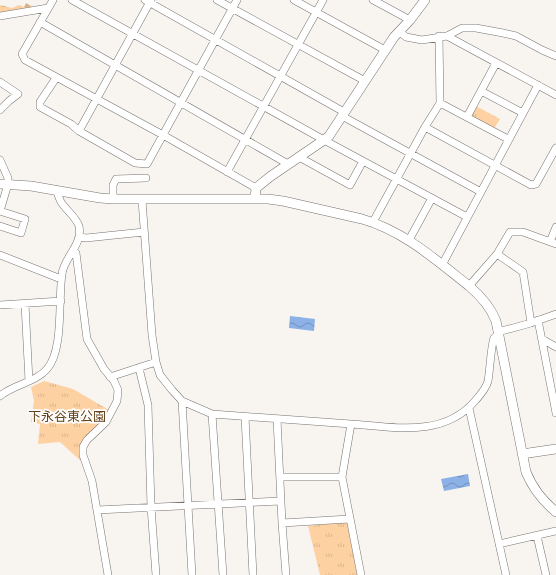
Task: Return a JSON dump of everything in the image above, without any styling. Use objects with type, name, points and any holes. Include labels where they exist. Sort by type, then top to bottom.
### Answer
[{"type":"street","points":[[53,0],[22,54],[25,60],[96,100],[163,135],[256,188]]},
{"type":"street","points":[[72,0],[324,140],[467,217]]},
{"type":"street","points":[[217,0],[365,82]]},
{"type":"street","points":[[56,78],[40,102],[40,107],[135,163],[147,164],[237,0]]},
{"type":"street","points":[[294,0],[385,50]]},
{"type":"street","points":[[227,172],[323,0]]},
{"type":"street","points":[[373,0],[410,20]]},
{"type":"street","points":[[255,199],[256,188],[299,156],[324,140],[365,82],[385,50],[425,0]]},
{"type":"street","points":[[79,131],[132,34],[148,1],[481,192]]},
{"type":"street","points":[[0,16],[48,8]]},
{"type":"street","points":[[40,22],[288,164]]},
{"type":"street","points":[[399,31],[406,37],[422,40],[447,36],[462,28],[476,28],[504,32],[516,36],[556,56]]},
{"type":"street","points":[[373,222],[425,127],[440,103],[440,36]]},
{"type":"street","points":[[447,36],[556,95]]},
{"type":"street","points":[[467,117],[496,63]]},
{"type":"street","points":[[0,82],[18,94],[0,110]]},
{"type":"street","points":[[442,265],[538,85]]},
{"type":"street","points":[[481,91],[523,113]]},
{"type":"street","points":[[440,103],[508,139]]},
{"type":"street","points":[[425,127],[530,185],[536,184],[556,148]]},
{"type":"street","points":[[299,156],[350,185],[363,161]]},
{"type":"street","points":[[0,160],[8,178],[4,184],[0,211],[26,219],[22,233],[0,226]]},
{"type":"street","points":[[113,200],[113,185],[116,178],[146,178]]},
{"type":"street","points":[[4,184],[31,186],[113,200],[255,199],[283,201],[373,222],[398,233],[479,294],[492,312],[496,321],[522,454],[530,482],[542,499],[556,512]]},
{"type":"street","points":[[0,396],[12,388],[43,373],[48,368],[55,355],[61,301],[62,272],[80,237],[79,226],[76,220],[60,201],[56,190]]},
{"type":"street","points":[[409,240],[432,198]]},
{"type":"street","points":[[142,200],[152,335],[156,362],[160,375],[182,401],[212,414],[422,428],[438,425],[454,419],[469,408],[487,385],[494,338],[498,333],[556,314]]},
{"type":"street","points":[[469,286],[497,254],[510,232],[523,232],[553,243],[556,228]]},
{"type":"street","points":[[80,237],[86,238],[144,232]]},
{"type":"street","points":[[74,250],[76,253],[87,339],[118,390],[116,401],[106,422],[87,440],[83,447],[83,455],[92,481],[108,575]]},
{"type":"street","points":[[497,254],[523,272],[535,322],[542,339],[553,384],[556,413]]},
{"type":"street","points":[[0,255],[61,280]]},
{"type":"street","points":[[0,305],[61,301]]},
{"type":"street","points":[[25,304],[29,381]]},
{"type":"street","points":[[542,339],[556,346]]},
{"type":"street","points":[[110,377],[156,362]]},
{"type":"street","points":[[139,368],[148,405],[151,507],[156,575]]},
{"type":"street","points":[[182,401],[192,575]]},
{"type":"street","points":[[469,408],[506,575]]},
{"type":"street","points":[[212,414],[223,575]]},
{"type":"street","points":[[245,417],[253,575]]},
{"type":"street","points":[[277,419],[286,575]]},
{"type":"street","points":[[351,424],[342,477],[361,575]]},
{"type":"street","points":[[522,454],[556,449]]},
{"type":"street","points":[[280,478],[342,477]]},
{"type":"street","points":[[97,510],[281,501]]},
{"type":"street","points":[[282,523],[350,519]]},
{"type":"street","points":[[499,544],[556,531]]},
{"type":"street","points":[[537,536],[546,575]]},
{"type":"green space","points":[[26,3],[33,7],[0,14],[0,5],[12,8],[19,5],[24,7]]},
{"type":"green space","points":[[476,106],[500,119],[494,129],[473,116],[472,113]]},
{"type":"green space","name":"下永谷東公園","points":[[44,381],[73,389],[109,410],[103,420],[83,440],[80,447],[83,463],[60,442],[38,444],[40,424],[31,422],[34,401],[31,387]]},
{"type":"green space","points":[[347,522],[357,575],[320,575],[308,526]]},
{"type":"water","points":[[290,316],[315,319],[314,331],[289,328]]},
{"type":"water","points":[[468,474],[470,486],[444,491],[441,479]]}]
